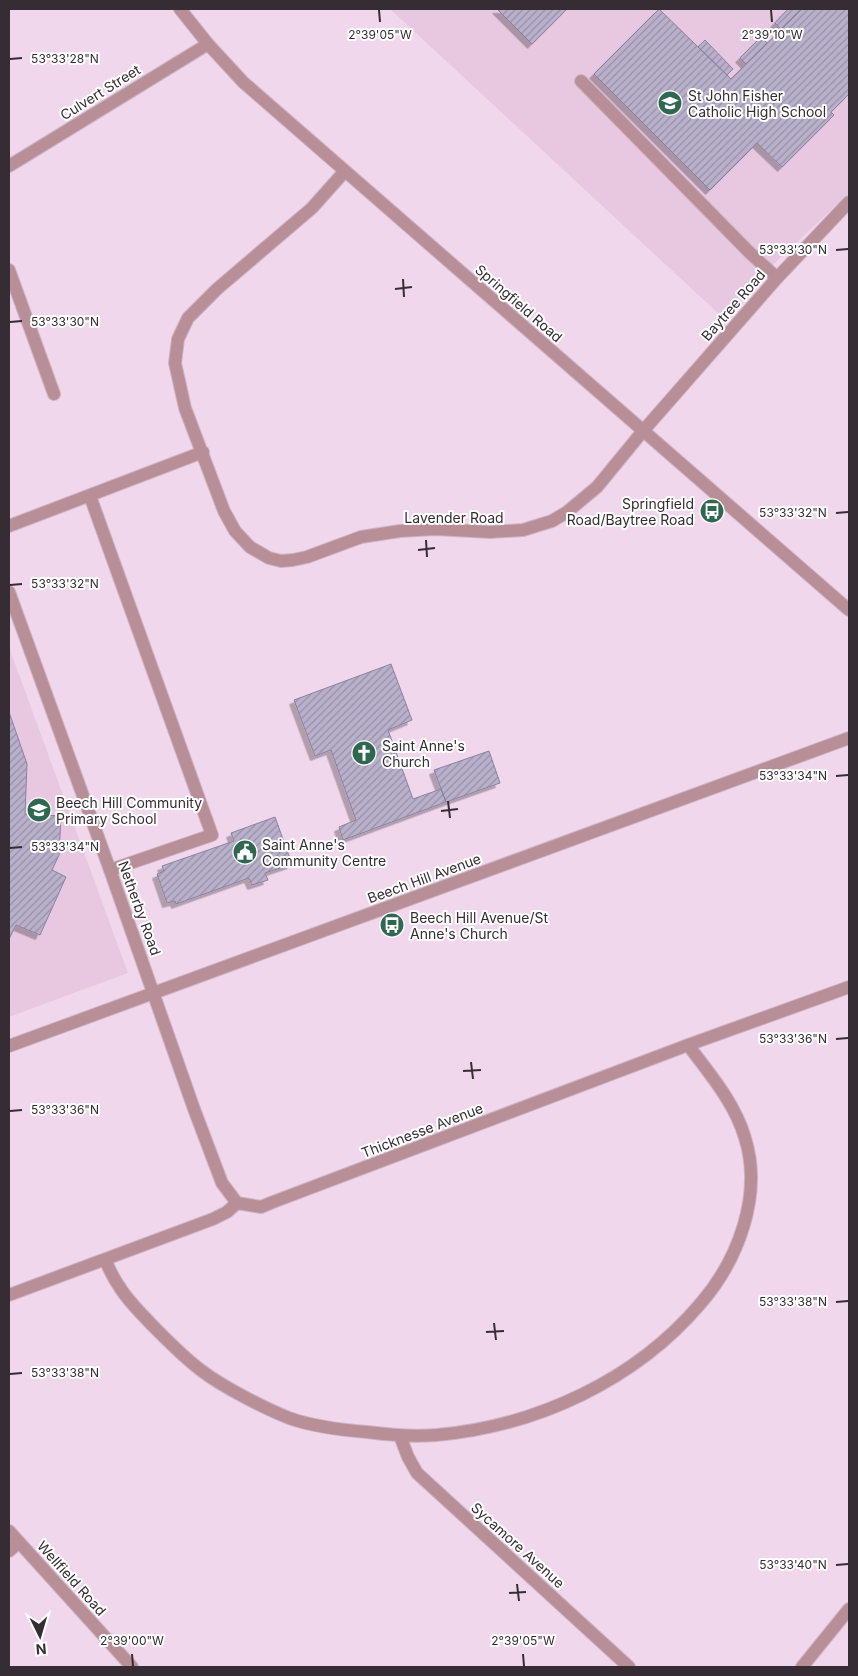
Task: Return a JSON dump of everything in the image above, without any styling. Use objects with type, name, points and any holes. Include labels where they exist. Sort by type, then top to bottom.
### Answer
[{"type":"street","name":"Springfield Road","points":[[180,9],[208,44],[243,82],[849,610]]},
{"type":"street","name":"Culvert Street","points":[[9,166],[208,44]]},
{"type":"street","points":[[581,81],[749,252],[777,278]]},
{"type":"street","name":"Lavender Road","points":[[345,171],[312,208],[217,289],[188,318],[178,339],[175,363],[185,408],[224,511],[235,531],[250,547],[269,558],[293,560],[362,538],[400,531],[435,529],[508,532],[538,526],[567,512],[583,501],[598,487],[643,431]]},
{"type":"street","name":"Baytree Road","points":[[643,431],[777,278],[849,202]]},
{"type":"street","points":[[9,270],[54,394]]},
{"type":"street","points":[[9,526],[203,452]]},
{"type":"street","points":[[90,496],[212,835],[110,870]]},
{"type":"street","name":"Netherby Road","points":[[9,592],[194,1109],[222,1184],[237,1203]]},
{"type":"street","name":"Beech Hill Avenue","points":[[9,1046],[849,738]]},
{"type":"street","name":"Thicknesse Avenue","points":[[237,1203],[261,1207],[688,1045],[849,987]]},
{"type":"street","points":[[104,1260],[119,1287],[169,1343],[203,1372],[247,1398],[289,1418],[332,1429],[400,1436],[435,1436],[475,1430],[527,1416],[568,1402],[609,1382],[649,1354],[686,1321],[716,1286],[733,1256],[744,1224],[751,1191],[750,1162],[746,1138],[735,1111],[688,1045]]},
{"type":"street","points":[[9,1295],[213,1219],[227,1212],[237,1203]]},
{"type":"street","name":"Sycamore Avenue","points":[[400,1436],[417,1473],[629,1667]]},
{"type":"street","name":"Wellfield Road","points":[[9,1531],[132,1667]]},
{"type":"street","points":[[9,1551],[19,1542]]},
{"type":"street","points":[[802,1667],[849,1610]]},
{"type":"shaded area","name":"St John Fisher Catholic High School","points":[[390,9],[849,9],[849,193],[720,315]]},
{"type":"shaded area","name":"Beech Hill Community Primary School","points":[[9,647],[128,973],[9,1017]]},
{"type":"building","points":[[497,9],[567,9],[532,44]]},
{"type":"building","points":[[659,9],[731,79],[802,9],[849,9],[849,94],[831,112],[834,115],[782,167],[757,143],[710,190],[594,74]]},
{"type":"building","points":[[788,9],[802,9],[781,29],[775,23]]},
{"type":"building","points":[[761,37],[767,43],[746,64],[740,58]]},
{"type":"building","points":[[705,40],[733,69],[727,75],[698,47]]},
{"type":"building","name":"Saint Anne's Church","points":[[391,664],[412,720],[388,730],[413,799],[441,789],[446,802],[343,840],[339,827],[356,820],[331,750],[315,756],[294,700]]},
{"type":"building","points":[[9,712],[27,764],[25,814],[61,816],[59,855],[52,870],[66,877],[40,935],[16,925],[9,939]]},
{"type":"building","points":[[489,751],[500,783],[446,802],[434,770]]},
{"type":"building","name":"Saint Anne's Community Centre","points":[[275,817],[292,864],[265,873],[268,880],[252,885],[249,878],[176,904],[175,901],[167,903],[157,874],[164,871],[162,866],[234,841],[231,833]]},
{"type":"place","name":"St John Fisher Catholic High School","points":[[670,103]]},
{"type":"place","name":"Springfield Road/Baytree Road","points":[[712,511]]},
{"type":"place","name":"Saint Anne's Church","points":[[364,753]]},
{"type":"place","name":"Beech Hill Community Primary School","points":[[39,810]]},
{"type":"place","name":"Saint Anne's Community Centre","points":[[245,852]]},
{"type":"place","name":"Beech Hill Avenue/St Anne's Church","points":[[392,925]]}]
